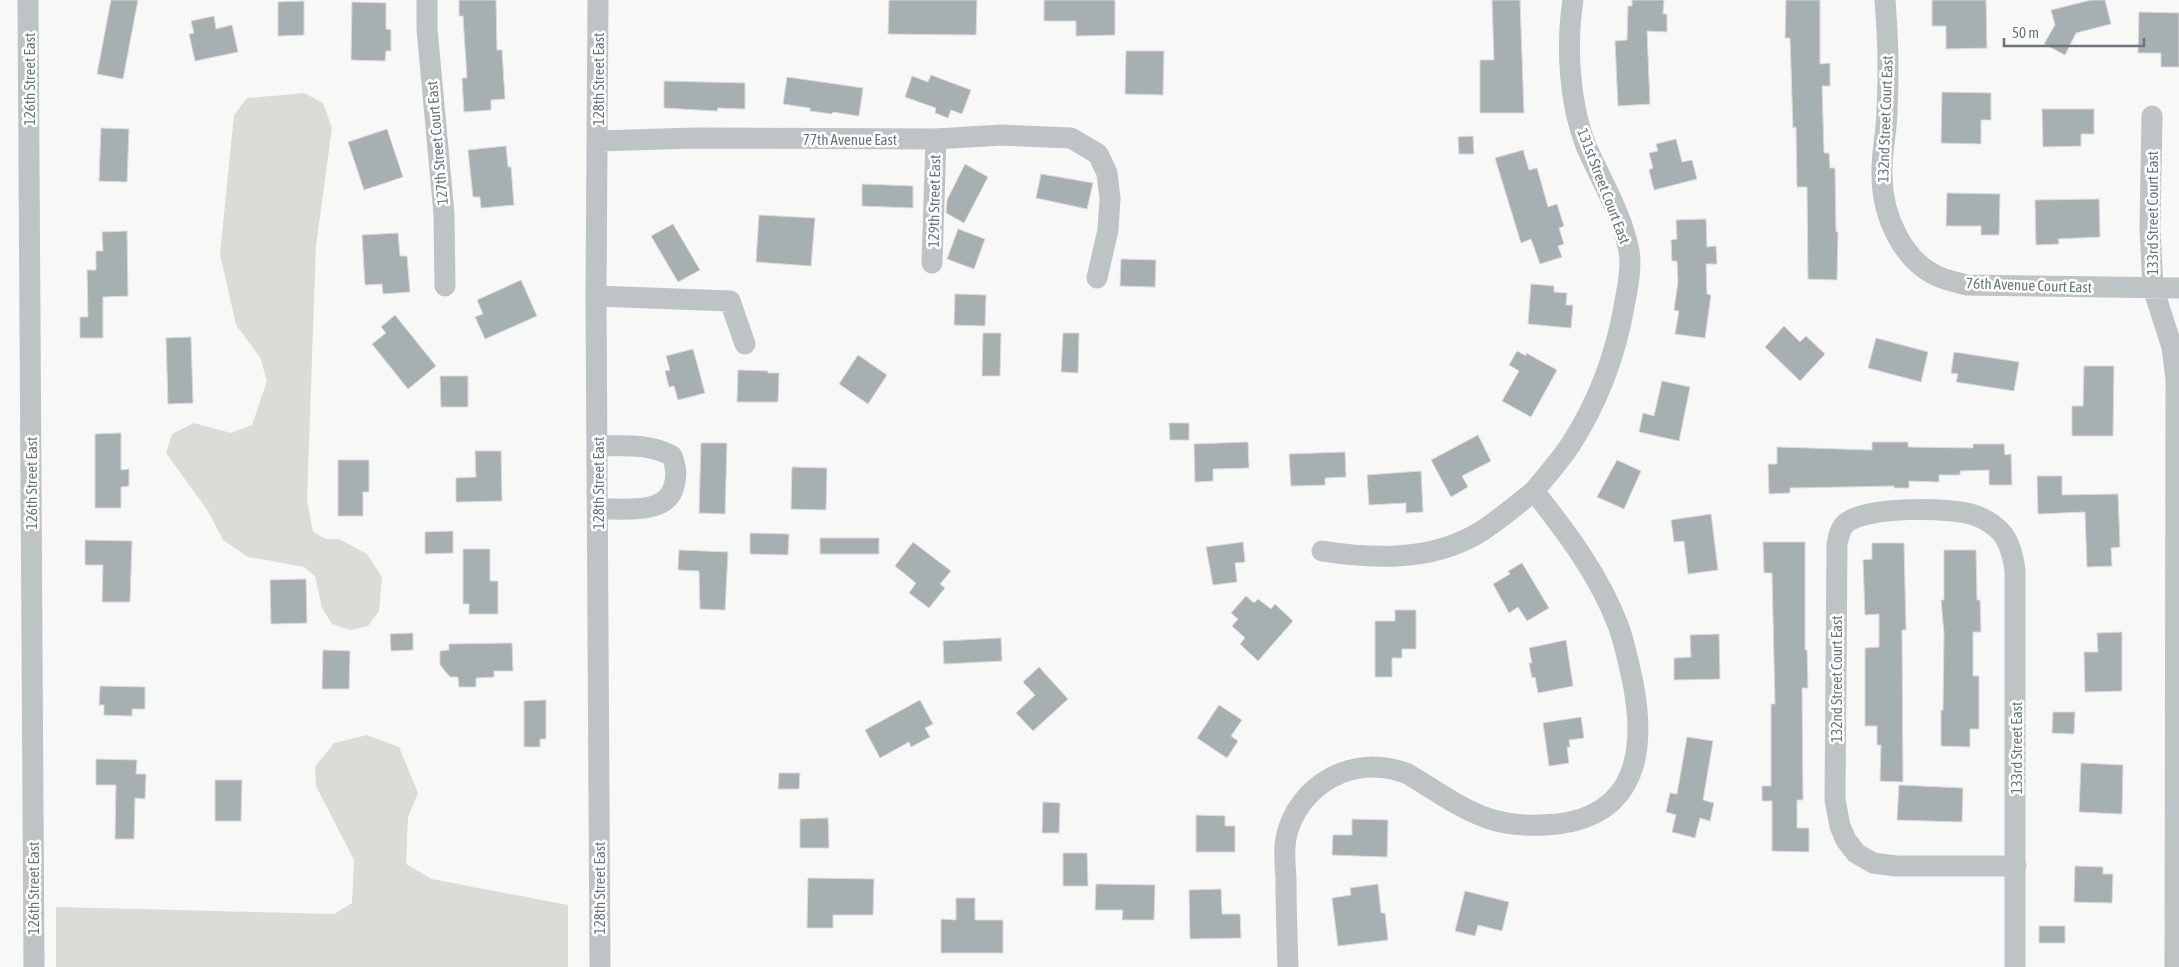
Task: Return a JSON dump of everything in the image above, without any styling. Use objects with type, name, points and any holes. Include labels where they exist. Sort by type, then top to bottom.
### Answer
[{"type":"street","name":"126th Street East","points":[[28,0],[34,967]]},
{"type":"street","name":"127th Street Court East","points":[[426,0],[444,214],[445,286]]},
{"type":"street","name":"128th Street East","points":[[598,0],[596,296],[600,967]]},
{"type":"street","name":"131st Street Court East","points":[[1322,551],[1355,556],[1414,555],[1455,545],[1494,523],[1534,491],[1570,446],[1600,390],[1609,369],[1622,319],[1629,252],[1624,233],[1586,144],[1580,122],[1573,87],[1570,54],[1570,23],[1573,0]]},
{"type":"street","name":"132nd Street Court East","points":[[1885,0],[1888,59],[1887,113],[1882,175],[1884,203],[1898,236]]},
{"type":"street","name":"133rd Street Court East","points":[[2152,116],[2150,228],[2153,288],[2172,347],[2176,380],[2175,967]]},
{"type":"street","name":"77th Avenue East","points":[[598,141],[696,138],[936,139],[1002,135],[1071,138],[1098,154],[1107,173],[1110,198],[1108,230],[1096,278]]},
{"type":"street","name":"129th Street East","points":[[932,263],[936,139]]},
{"type":"street","name":"76th Avenue Court East","points":[[1898,236],[1915,260],[1927,270],[1942,278],[1967,285],[2179,288]]},
{"type":"street","points":[[596,296],[730,301],[746,344]]},
{"type":"street","points":[[598,446],[644,446],[662,450],[672,456],[676,467],[673,492],[665,502],[655,506],[640,508],[598,509]]},
{"type":"street","points":[[1288,967],[1285,852],[1287,831],[1294,815],[1306,797],[1328,779],[1353,769],[1368,766],[1397,769],[1468,810],[1488,819],[1508,823],[1545,825],[1574,822],[1590,816],[1618,797],[1626,784],[1633,768],[1638,734],[1635,696],[1619,626],[1605,594],[1586,561],[1534,491]]},
{"type":"street","name":"133rd Street East","points":[[1840,531],[1846,522],[1879,511],[1950,510],[1974,515],[1985,520],[2001,532],[2012,552],[2015,570],[2015,967]]},
{"type":"street","name":"132nd Street Court East","points":[[1840,531],[1837,544],[1836,800],[1840,826],[1846,840],[1856,853],[1873,863],[1896,866],[2016,866]]},
{"type":"shaded area","points":[[304,93],[323,103],[332,128],[316,246],[307,500],[313,532],[326,539],[339,539],[367,554],[382,577],[379,611],[368,626],[350,630],[332,624],[322,608],[315,576],[304,567],[248,557],[223,540],[208,511],[166,453],[172,434],[194,423],[231,433],[252,425],[267,381],[260,357],[236,325],[220,254],[234,115],[247,98]]},
{"type":"shaded area","points":[[367,735],[399,747],[418,793],[408,817],[406,864],[432,879],[568,905],[568,967],[56,967],[56,907],[334,914],[352,903],[354,860],[316,786],[315,767],[334,743]]},
{"type":"building","points":[[111,0],[138,0],[123,79],[97,74]]},
{"type":"building","points":[[459,0],[496,0],[497,50],[502,50],[505,99],[491,100],[491,110],[464,112],[462,78],[467,78],[463,16],[459,16]]},
{"type":"building","points":[[889,0],[977,0],[976,35],[888,34]]},
{"type":"building","points":[[1044,0],[1115,0],[1115,35],[1076,36],[1076,21],[1044,21]]},
{"type":"building","points":[[1492,0],[1520,0],[1524,113],[1480,113],[1480,60],[1494,60]]},
{"type":"building","points":[[1632,0],[1664,0],[1663,14],[1667,14],[1667,32],[1647,31],[1650,104],[1618,106],[1615,41],[1627,40],[1628,6],[1632,6]]},
{"type":"building","points":[[1786,0],[1820,0],[1820,64],[1830,63],[1830,86],[1822,86],[1824,153],[1829,153],[1830,168],[1835,168],[1836,232],[1838,232],[1837,280],[1808,279],[1807,187],[1797,187],[1796,127],[1793,128],[1790,38],[1785,38]]},
{"type":"building","points":[[1932,0],[1986,0],[1987,48],[1946,49],[1946,26],[1932,26]]},
{"type":"building","points":[[2091,0],[2105,0],[2111,24],[2076,33],[2065,55],[2044,44],[2055,25],[2051,10]]},
{"type":"building","points":[[304,1],[304,35],[278,36],[278,2]]},
{"type":"building","points":[[352,2],[386,3],[386,29],[391,30],[391,51],[386,51],[385,61],[351,60]]},
{"type":"building","points":[[2139,12],[2179,13],[2179,67],[2161,67],[2161,53],[2138,53]]},
{"type":"building","points":[[214,16],[216,29],[232,25],[238,52],[195,61],[189,34],[194,33],[191,21]]},
{"type":"building","points":[[1126,51],[1164,51],[1163,95],[1125,94]]},
{"type":"building","points":[[931,75],[971,90],[962,114],[951,110],[948,118],[935,113],[936,108],[905,97],[912,76],[928,82]]},
{"type":"building","points":[[787,77],[863,88],[859,116],[810,111],[810,108],[783,104]]},
{"type":"building","points":[[664,81],[745,83],[745,109],[718,108],[717,111],[664,108]]},
{"type":"building","points":[[1942,92],[1991,93],[1991,120],[1981,120],[1981,144],[1941,143]]},
{"type":"building","points":[[2042,109],[2094,109],[2094,134],[2081,134],[2081,146],[2043,147]]},
{"type":"building","points":[[101,128],[129,129],[127,182],[99,181]]},
{"type":"building","points":[[387,129],[403,177],[364,190],[348,142]]},
{"type":"building","points":[[1473,136],[1474,154],[1459,154],[1458,137]]},
{"type":"building","points":[[1676,139],[1682,162],[1692,160],[1697,179],[1654,190],[1649,170],[1653,168],[1649,153],[1658,151],[1656,144]]},
{"type":"building","points":[[506,146],[508,167],[511,167],[514,205],[481,208],[480,197],[473,197],[468,150]]},
{"type":"building","points":[[1523,150],[1529,170],[1537,168],[1548,207],[1557,204],[1564,226],[1559,228],[1564,244],[1558,246],[1562,257],[1540,264],[1531,239],[1521,243],[1495,158]]},
{"type":"building","points":[[965,164],[988,177],[964,223],[946,213],[947,200]]},
{"type":"building","points":[[1041,174],[1093,183],[1087,209],[1036,198]]},
{"type":"building","points":[[862,184],[913,186],[913,208],[862,206]]},
{"type":"building","points":[[1947,193],[2000,194],[1999,235],[1981,235],[1981,226],[1946,226]]},
{"type":"building","points":[[2099,199],[2100,237],[2058,239],[2059,244],[2036,245],[2035,200]]},
{"type":"building","points":[[759,215],[815,218],[811,266],[756,262]]},
{"type":"building","points":[[1706,219],[1707,247],[1716,246],[1717,264],[1706,264],[1707,294],[1711,295],[1705,338],[1675,334],[1679,311],[1674,310],[1678,282],[1677,261],[1672,261],[1671,240],[1677,239],[1676,220]]},
{"type":"building","points":[[673,224],[700,270],[678,282],[651,236]]},
{"type":"building","points":[[958,229],[985,239],[974,269],[947,259]]},
{"type":"building","points":[[127,231],[128,296],[103,297],[103,338],[80,338],[80,317],[88,317],[87,270],[96,270],[96,251],[103,251],[102,232]]},
{"type":"building","points":[[398,233],[400,256],[407,256],[410,292],[383,294],[382,284],[365,285],[362,235]]},
{"type":"building","points":[[1121,259],[1156,260],[1155,287],[1120,286]]},
{"type":"building","points":[[521,280],[537,316],[485,339],[475,317],[483,314],[477,300]]},
{"type":"building","points":[[1531,284],[1554,286],[1554,292],[1567,293],[1566,305],[1573,305],[1571,328],[1528,324]]},
{"type":"building","points":[[955,294],[986,295],[985,326],[954,325]]},
{"type":"building","points":[[395,315],[436,366],[408,389],[372,344],[386,333],[381,327]]},
{"type":"building","points":[[1784,326],[1800,342],[1806,336],[1825,354],[1800,381],[1765,347]]},
{"type":"building","points":[[983,333],[1001,333],[1000,376],[982,376]]},
{"type":"building","points":[[1063,333],[1079,333],[1078,373],[1061,372]]},
{"type":"building","points":[[191,337],[193,403],[168,404],[166,338]]},
{"type":"building","points":[[1876,338],[1928,352],[1921,382],[1868,368]]},
{"type":"building","points":[[693,349],[705,393],[678,400],[674,386],[669,387],[665,371],[670,370],[666,356]]},
{"type":"building","points":[[1517,351],[1526,356],[1526,353],[1557,370],[1531,417],[1502,401],[1519,371],[1509,365]]},
{"type":"building","points":[[1954,352],[2019,362],[2014,391],[1956,382],[1958,374],[1951,373]]},
{"type":"building","points":[[858,355],[887,375],[868,404],[839,384]]},
{"type":"building","points":[[2084,366],[2114,366],[2113,436],[2072,436],[2072,406],[2083,406]]},
{"type":"building","points":[[738,370],[779,373],[778,402],[737,402]]},
{"type":"building","points":[[440,376],[468,376],[468,407],[441,407]]},
{"type":"building","points":[[1662,381],[1690,387],[1679,441],[1639,432],[1643,413],[1654,416]]},
{"type":"building","points":[[1169,423],[1189,423],[1189,440],[1170,440]]},
{"type":"building","points":[[121,433],[121,470],[129,469],[129,486],[121,487],[121,508],[95,508],[95,434]]},
{"type":"building","points":[[1478,435],[1491,461],[1462,476],[1468,487],[1451,497],[1431,460]]},
{"type":"building","points":[[1248,442],[1249,468],[1213,469],[1213,481],[1195,482],[1194,444]]},
{"type":"building","points":[[1872,442],[1908,442],[1908,447],[1973,448],[1973,444],[2004,444],[2005,455],[2011,454],[2012,485],[1989,485],[1989,470],[1960,471],[1960,475],[1939,475],[1939,482],[1909,481],[1909,488],[1894,488],[1894,486],[1790,488],[1790,493],[1769,494],[1768,464],[1777,464],[1777,447],[1872,450]]},
{"type":"building","points":[[701,443],[727,443],[725,514],[699,513]]},
{"type":"building","points":[[475,451],[501,451],[502,501],[456,502],[456,478],[476,477]]},
{"type":"building","points":[[1345,452],[1346,477],[1325,478],[1325,485],[1291,486],[1289,454]]},
{"type":"building","points":[[338,460],[369,460],[369,492],[363,492],[363,516],[338,516]]},
{"type":"building","points":[[1617,460],[1641,471],[1624,509],[1597,497]]},
{"type":"building","points":[[792,467],[827,468],[826,510],[791,509]]},
{"type":"building","points":[[1421,471],[1423,512],[1406,513],[1406,503],[1369,505],[1367,475]]},
{"type":"building","points":[[2037,476],[2062,476],[2062,495],[2118,494],[2120,547],[2111,548],[2112,566],[2087,567],[2085,512],[2038,514]]},
{"type":"building","points":[[1711,514],[1718,570],[1688,574],[1684,541],[1674,542],[1671,520]]},
{"type":"building","points":[[453,531],[453,553],[425,554],[425,532]]},
{"type":"building","points":[[750,533],[789,534],[788,555],[750,554]]},
{"type":"building","points":[[820,538],[879,538],[879,554],[820,554]]},
{"type":"building","points":[[85,540],[132,541],[130,602],[102,602],[103,565],[85,565]]},
{"type":"building","points":[[913,542],[951,571],[940,584],[945,588],[929,608],[909,593],[916,583],[895,566]]},
{"type":"building","points":[[1243,542],[1245,562],[1235,563],[1237,582],[1213,585],[1206,547]]},
{"type":"building","points":[[1763,542],[1805,542],[1805,650],[1807,650],[1808,688],[1802,688],[1803,800],[1797,800],[1797,828],[1809,828],[1809,852],[1772,851],[1772,801],[1762,801],[1762,786],[1771,786],[1771,704],[1775,704],[1772,573],[1764,573]]},
{"type":"building","points":[[1872,543],[1904,543],[1906,630],[1902,630],[1903,782],[1880,781],[1881,745],[1877,745],[1877,726],[1865,726],[1865,648],[1879,647],[1879,614],[1865,615],[1863,560],[1872,559]]},
{"type":"building","points":[[463,549],[490,549],[490,581],[498,581],[498,614],[469,614],[469,604],[463,604]]},
{"type":"building","points":[[679,550],[728,552],[725,610],[700,609],[699,571],[678,570]]},
{"type":"building","points":[[1944,550],[1976,550],[1977,600],[1980,600],[1981,632],[1973,632],[1973,676],[1979,676],[1979,729],[1970,729],[1970,747],[1941,746],[1944,633],[1941,600],[1944,600]]},
{"type":"building","points":[[1522,563],[1549,608],[1527,621],[1518,607],[1509,613],[1493,584],[1510,574],[1508,571]]},
{"type":"building","points":[[306,579],[307,623],[271,624],[270,580]]},
{"type":"building","points":[[1246,596],[1254,603],[1258,599],[1271,609],[1275,604],[1293,621],[1258,661],[1240,644],[1245,638],[1232,626],[1238,619],[1231,613]]},
{"type":"building","points":[[1395,610],[1416,610],[1416,649],[1402,649],[1402,658],[1392,658],[1392,677],[1375,677],[1375,621],[1395,621]]},
{"type":"building","points":[[2122,632],[2122,691],[2085,692],[2084,652],[2098,652],[2097,633]]},
{"type":"building","points":[[413,633],[413,650],[391,651],[390,634]]},
{"type":"building","points":[[1719,634],[1720,679],[1674,680],[1674,658],[1691,657],[1690,635]]},
{"type":"building","points":[[1001,638],[1002,661],[944,664],[943,641]]},
{"type":"building","points":[[1566,640],[1573,686],[1538,693],[1535,677],[1532,678],[1529,663],[1532,663],[1529,648]]},
{"type":"building","points":[[512,643],[513,671],[494,671],[494,677],[476,678],[476,687],[459,687],[458,677],[450,677],[440,665],[440,651],[449,650],[449,644]]},
{"type":"building","points":[[323,650],[350,651],[349,689],[322,689]]},
{"type":"building","points":[[1039,667],[1068,699],[1033,731],[1016,713],[1035,695],[1023,682]]},
{"type":"building","points":[[100,686],[145,687],[145,709],[132,709],[132,716],[104,715],[104,705],[99,705]]},
{"type":"building","points":[[546,700],[546,739],[540,739],[540,747],[524,747],[524,701]]},
{"type":"building","points":[[920,700],[933,724],[925,728],[930,737],[911,747],[909,742],[880,758],[865,730]]},
{"type":"building","points":[[1219,705],[1242,720],[1231,736],[1238,741],[1227,758],[1197,738]]},
{"type":"building","points":[[2053,712],[2075,712],[2074,734],[2052,733]]},
{"type":"building","points":[[1581,717],[1584,738],[1569,740],[1570,747],[1567,747],[1569,763],[1549,766],[1543,723]]},
{"type":"building","points":[[1687,737],[1713,741],[1703,800],[1714,803],[1710,821],[1700,818],[1695,838],[1672,832],[1676,815],[1666,812],[1670,793],[1677,794]]},
{"type":"building","points":[[96,759],[137,760],[136,774],[146,774],[145,799],[135,798],[134,839],[115,839],[116,785],[96,785]]},
{"type":"building","points":[[2081,763],[2123,765],[2122,814],[2079,812]]},
{"type":"building","points":[[779,773],[800,773],[799,789],[778,789]]},
{"type":"building","points":[[215,780],[242,780],[241,821],[215,821]]},
{"type":"building","points":[[1899,785],[1963,788],[1962,822],[1897,820]]},
{"type":"building","points":[[1043,802],[1060,803],[1059,833],[1042,833]]},
{"type":"building","points":[[1196,815],[1225,816],[1225,826],[1235,826],[1235,852],[1196,852]]},
{"type":"building","points":[[828,818],[829,848],[800,848],[800,819]]},
{"type":"building","points":[[1352,819],[1388,820],[1387,857],[1332,855],[1333,835],[1352,835]]},
{"type":"building","points":[[1063,853],[1087,853],[1088,886],[1063,886]]},
{"type":"building","points":[[2075,866],[2103,867],[2103,874],[2113,874],[2112,903],[2074,902]]},
{"type":"building","points":[[808,878],[874,879],[873,915],[833,915],[833,928],[807,928]]},
{"type":"building","points":[[1096,884],[1155,885],[1154,920],[1122,920],[1123,910],[1095,910]]},
{"type":"building","points":[[1378,884],[1381,913],[1385,913],[1388,940],[1338,946],[1332,898],[1351,895],[1350,888]]},
{"type":"building","points":[[1221,889],[1222,914],[1240,914],[1241,938],[1190,939],[1189,890]]},
{"type":"building","points":[[1465,891],[1509,902],[1502,931],[1478,925],[1475,936],[1455,931]]},
{"type":"building","points":[[956,898],[975,898],[975,920],[1003,920],[1003,953],[941,953],[941,919],[956,920]]},
{"type":"building","points":[[2039,926],[2065,926],[2065,943],[2039,943]]}]
